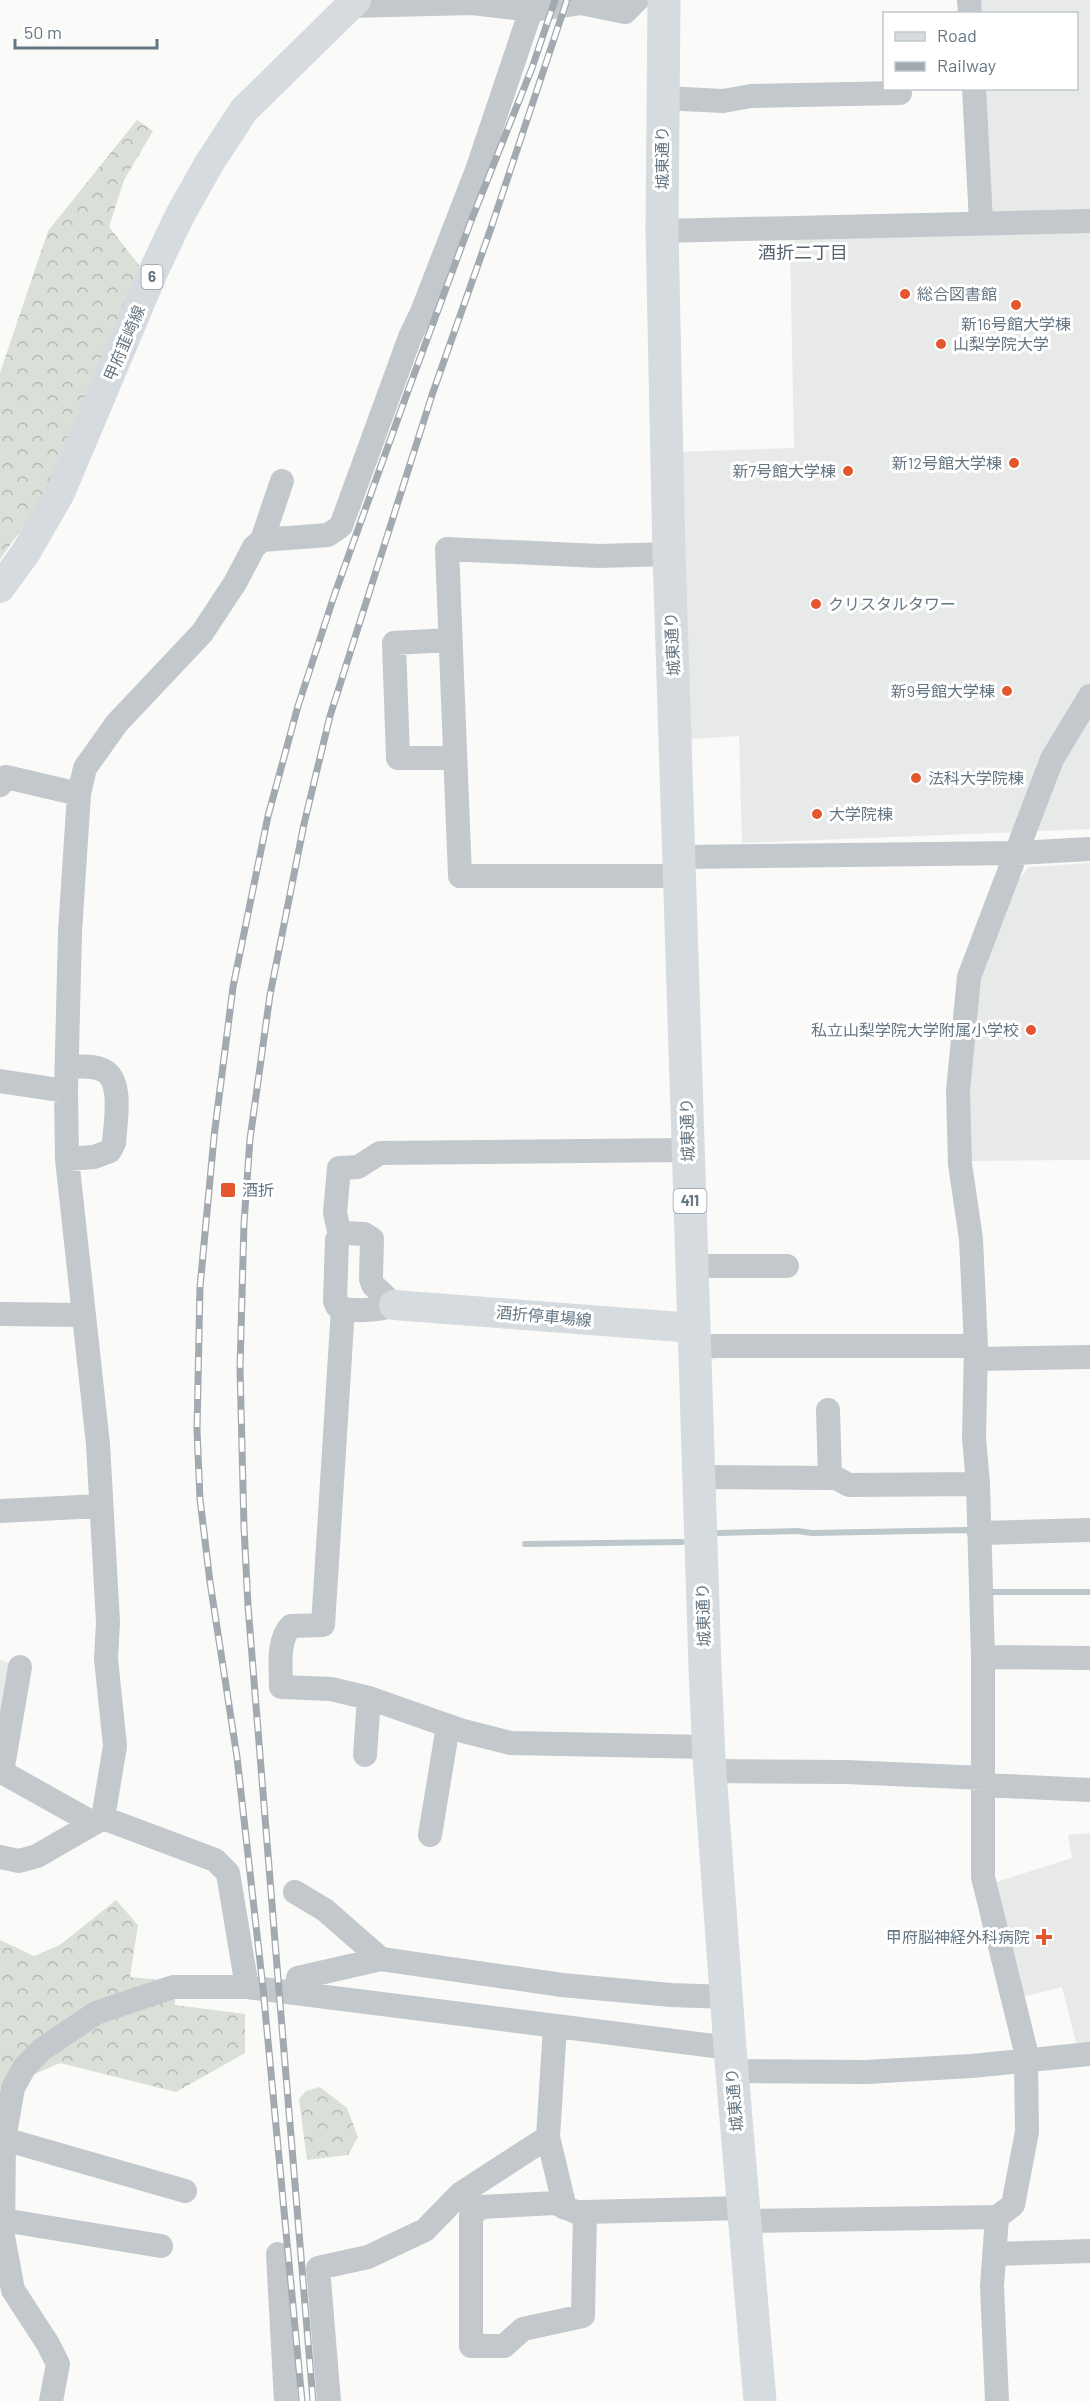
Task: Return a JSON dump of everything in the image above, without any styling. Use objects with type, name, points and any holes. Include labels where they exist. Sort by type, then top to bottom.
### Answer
[{"type":"highway","name":"城東通り","points":[[664,0],[662,231],[669,554],[709,1759],[730,2060],[760,2401]]},
{"type":"main road","name":"甲府韮崎線","points":[[0,588],[26,552],[60,493],[154,270],[180,215],[210,162],[244,110],[353,3]]},
{"type":"main road","name":"酒折停車場線","points":[[394,1305],[695,1338]]},
{"type":"street","points":[[353,3],[472,3],[531,10],[581,3],[625,12],[637,0]]},
{"type":"street","points":[[262,540],[328,535],[341,526],[410,337],[422,312],[477,170],[531,10]]},
{"type":"street","points":[[974,90],[981,222]]},
{"type":"street","points":[[663,98],[723,101],[751,96],[900,93]]},
{"type":"street","points":[[662,231],[1090,221]]},
{"type":"street","points":[[0,1857],[19,1861],[37,1856],[98,1820],[115,1746],[106,1659],[108,1622],[98,1444],[67,1159],[66,1091],[70,932],[79,794],[85,768],[117,723],[202,633],[235,583],[254,547],[262,540],[282,481]]},
{"type":"street","points":[[669,554],[599,556],[447,549],[460,876],[1090,849]]},
{"type":"street","points":[[450,640],[394,643],[398,758],[455,758]]},
{"type":"street","points":[[555,2026],[548,2137],[575,2210],[583,2316],[523,2329],[504,2346],[471,2346],[471,2216],[481,2207],[555,2203],[575,2210],[997,2217],[1013,2205],[1027,2132],[1027,2060],[984,1886],[983,1657],[978,1484],[974,1438],[976,1352],[971,1239],[960,1164],[958,1091],[969,977],[1052,759],[1090,696]]},
{"type":"street","points":[[0,785],[6,777],[79,794]]},
{"type":"street","points":[[67,1067],[99,1068],[107,1071],[116,1087],[114,1143],[110,1151],[94,1157],[67,1159]]},
{"type":"street","points":[[0,1081],[66,1091]]},
{"type":"street","points":[[340,1235],[364,1234],[372,1239],[371,1280],[373,1285],[394,1305],[381,1310],[343,1308],[337,1306],[335,1301],[337,1240],[340,1235],[334,1213],[339,1168],[358,1167],[380,1153],[687,1150]]},
{"type":"street","points":[[692,1266],[787,1266]]},
{"type":"street","points":[[343,1308],[323,1625],[291,1626],[285,1633],[281,1659],[281,1687],[331,1689],[369,1698],[448,1726],[511,1743],[846,1772],[1090,1790]]},
{"type":"street","points":[[0,1314],[84,1315]]},
{"type":"street","points":[[695,1338],[716,1346],[1090,1357]]},
{"type":"street","points":[[828,1410],[830,1478]]},
{"type":"street","points":[[699,1477],[836,1478],[849,1485],[978,1484]]},
{"type":"street","points":[[0,1511],[100,1506]]},
{"type":"street","points":[[980,1533],[1090,1530]]},
{"type":"street","points":[[983,1657],[1090,1658]]},
{"type":"street","points":[[20,1667],[2,1772],[98,1820],[215,1860],[228,1873],[247,1987]]},
{"type":"street","points":[[364,1755],[369,1698]]},
{"type":"street","points":[[430,1835],[448,1726]]},
{"type":"street","points":[[295,1892],[325,1910],[381,1959]]},
{"type":"street","points":[[295,1993],[298,1978],[381,1959],[562,1985],[671,1995],[727,1997]]},
{"type":"street","points":[[51,2401],[58,2364],[48,2344],[7,2292],[3,2236],[4,2139],[13,2088],[24,2068],[41,2050],[61,2035],[96,2013],[173,1987],[247,1987],[555,2026],[730,2060],[866,2072],[1090,2054]]},
{"type":"street","points":[[329,2401],[318,2268],[368,2257],[425,2230],[460,2194],[548,2137]]},
{"type":"street","points":[[4,2139],[185,2191]]},
{"type":"street","points":[[997,2217],[992,2286],[997,2401]]},
{"type":"street","points":[[3,2220],[161,2246]]},
{"type":"street","points":[[994,2254],[1090,2251]]},
{"type":"street","points":[[278,2254],[286,2401]]},
{"type":"shaded area","name":"山梨学院大学","points":[[969,0],[1090,0],[1090,829],[742,843],[739,736],[691,739],[676,452],[794,448],[790,241],[980,222],[974,90],[1078,90],[1078,12],[970,12]]},
{"type":"shaded area","name":"私立山梨学院大学附属小学校","points":[[1090,863],[1090,1160],[969,1161],[967,1087],[979,973],[1018,880],[1029,867]]},
{"type":"shaded area","points":[[0,1660],[17,1665],[0,1736]]},
{"type":"shaded area","name":"甲府脳神経外科病院","points":[[1090,1833],[1090,2054],[1079,2055],[1062,1987],[1013,1999],[984,1886],[1072,1858],[1068,1835]]},
{"type":"green space","points":[[137,120],[153,131],[124,180],[109,227],[143,270],[52,487],[0,559],[0,373],[48,231]]},
{"type":"green space","points":[[116,1900],[138,1925],[130,1977],[160,1980],[175,1990],[175,2005],[245,2014],[245,2053],[176,2092],[60,2063],[0,2089],[0,1940],[34,1956],[60,1945]]},
{"type":"green space","points":[[320,2087],[347,2108],[358,2137],[348,2155],[307,2160],[299,2099],[306,2091]]},
{"type":"waterway","points":[[719,1533],[968,1530],[970,1534]]},
{"type":"waterway","points":[[525,1544],[682,1542]]},
{"type":"waterway","points":[[986,1592],[1090,1592]]},
{"type":"railway","points":[[302,2401],[263,1988],[237,1757],[210,1582],[200,1499],[197,1430],[200,1287],[214,1137],[233,987],[268,816],[298,706],[334,596],[409,388],[471,221],[532,68],[555,0]]},
{"type":"railway","points":[[313,2401],[248,1606],[244,1527],[240,1368],[244,1223],[250,1139],[270,995],[304,824],[330,716],[432,395],[491,228],[567,0]]},
{"type":"place","name":"総合図書館","points":[[905,294]]},
{"type":"place","name":"新16号館大学棟","points":[[1016,305]]},
{"type":"place","name":"山梨学院大学","points":[[941,344]]},
{"type":"place","name":"新12号館大学棟","points":[[1014,463]]},
{"type":"place","name":"新7号館大学棟","points":[[848,471]]},
{"type":"place","name":"クリスタルタワー","points":[[816,604]]},
{"type":"place","name":"新9号館大学棟","points":[[1007,691]]},
{"type":"place","name":"法科大学院棟","points":[[916,778]]},
{"type":"place","name":"大学院棟","points":[[817,814]]},
{"type":"place","name":"私立山梨学院大学附属小学校","points":[[1031,1030]]},
{"type":"place","name":"酒折","points":[[228,1190]]},
{"type":"place","name":"甲府脳神経外科病院","points":[[1044,1937]]},
{"type":"district","name":"酒折二丁目","points":[[803,253]]}]
